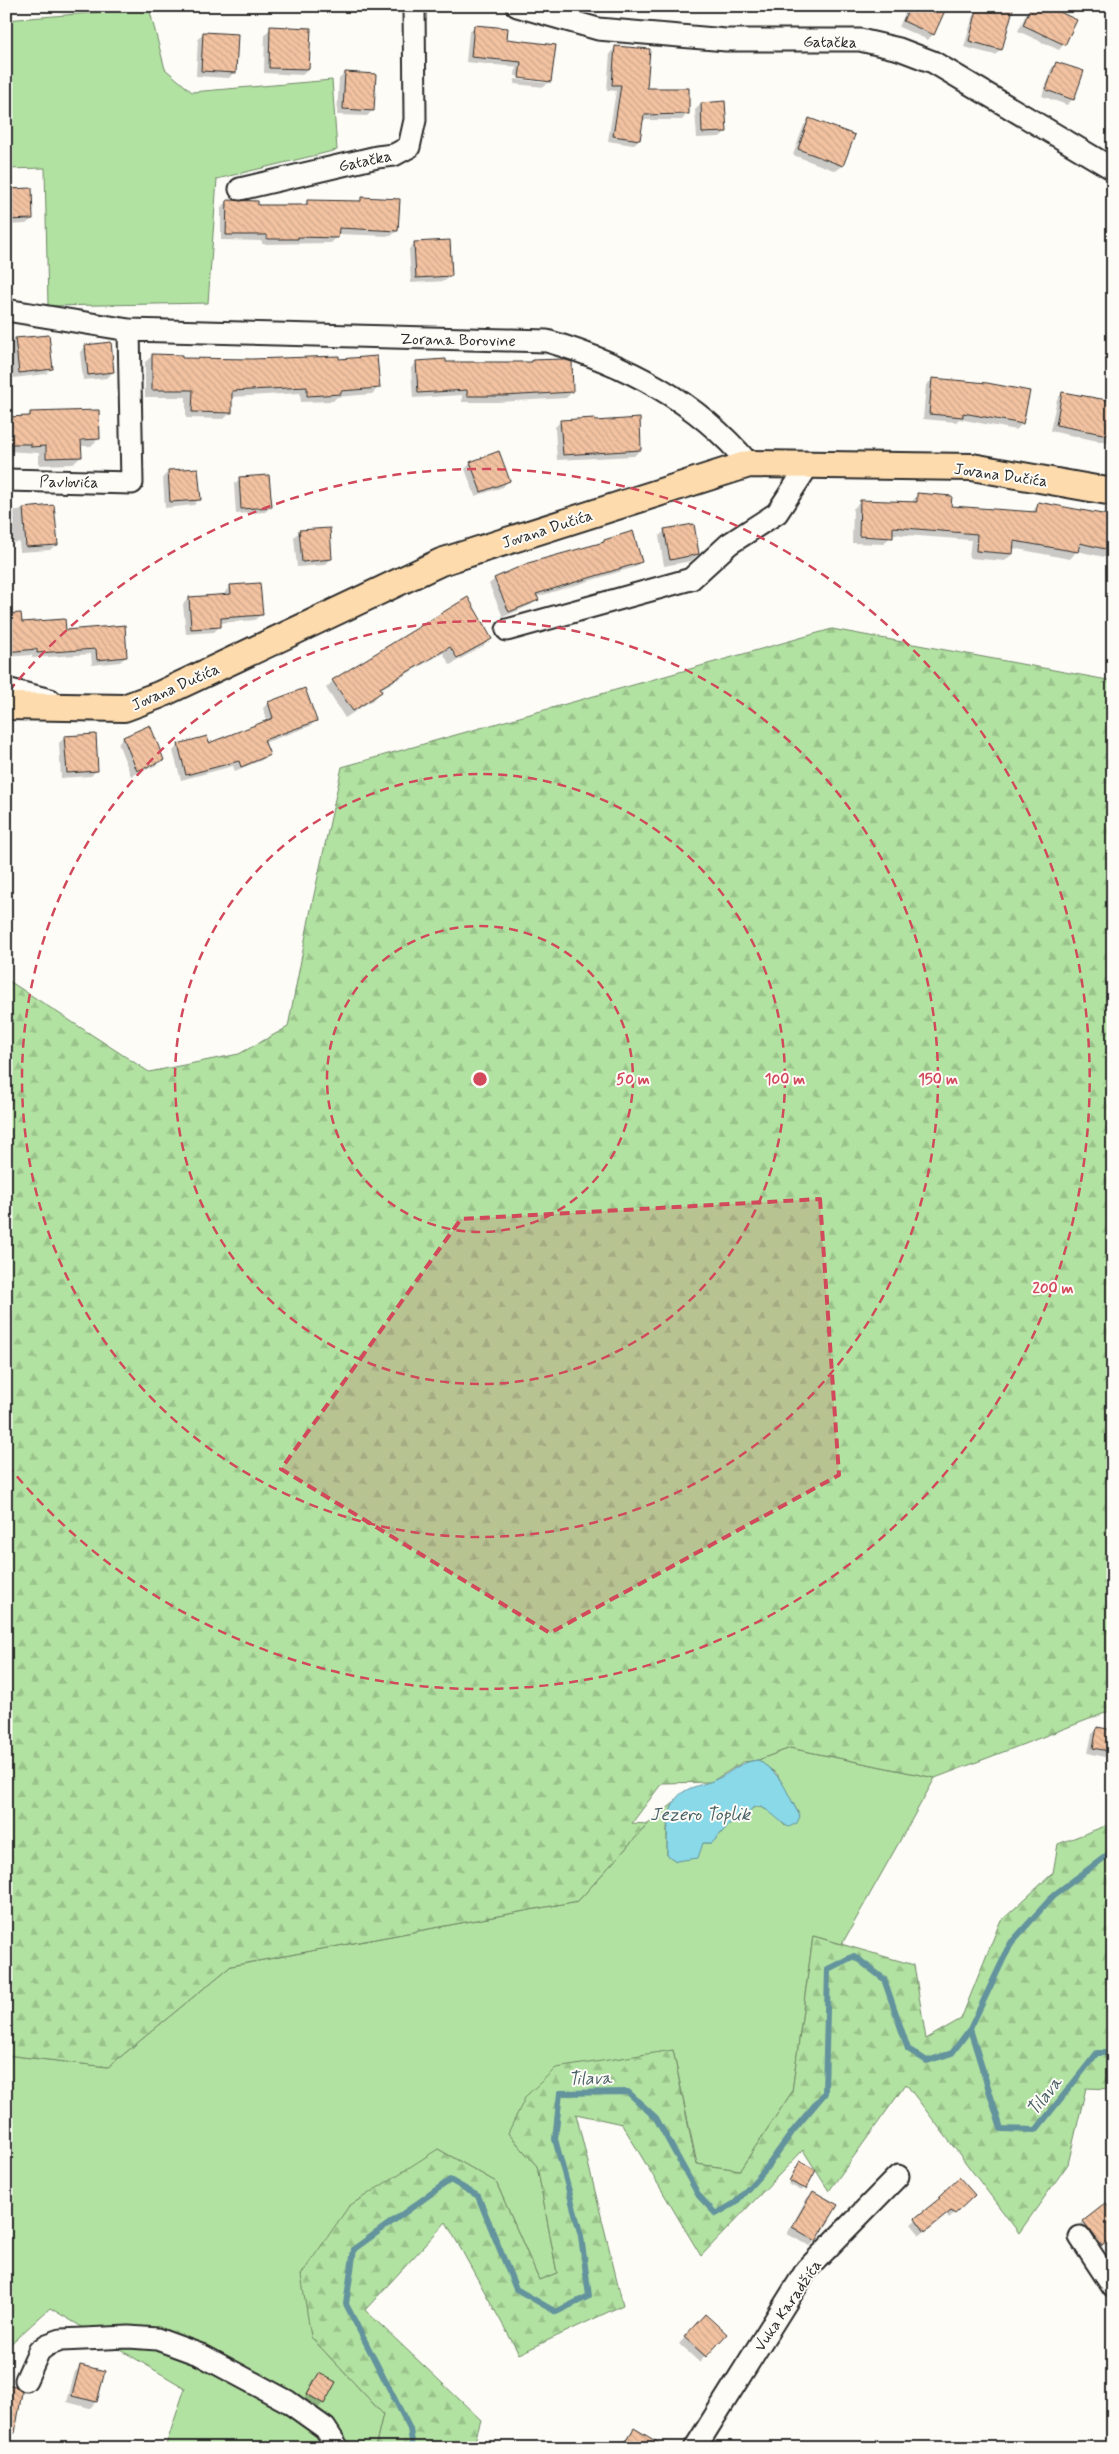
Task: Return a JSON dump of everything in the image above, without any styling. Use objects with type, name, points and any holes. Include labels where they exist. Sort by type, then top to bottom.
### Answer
[{"type":"main road","name":"Jovana Dučića","points":[[6,706],[124,708],[159,695],[441,562],[748,464],[972,467],[1113,492]]},
{"type":"street","name":"Gatačka","points":[[240,189],[376,156],[394,155],[409,147],[415,120],[414,6]]},
{"type":"street","name":"Gatačka","points":[[517,6],[598,29],[726,40],[860,40],[899,49],[933,62],[1113,169]]},
{"type":"street","name":"Zorana Borovine","points":[[6,310],[129,330],[547,341],[589,353],[620,366],[643,379],[708,422],[748,464]]},
{"type":"street","name":"Pavlovića","points":[[6,480],[132,483],[129,330]]},
{"type":"street","points":[[507,630],[691,579],[729,544],[777,512],[808,466]]},
{"type":"street","points":[[6,690],[80,706]]},
{"type":"street","name":"Vuka Karadžića","points":[[695,2448],[807,2269],[898,2176]]},
{"type":"street","points":[[1080,2237],[1113,2287]]},
{"type":"street","points":[[26,2380],[39,2351],[47,2345],[61,2340],[129,2336],[157,2339],[202,2355],[287,2402],[325,2428],[338,2448]]},
{"type":"highlighted area","points":[[820,1199],[839,1475],[550,1633],[281,1469],[461,1219]]},
{"type":"green space","points":[[149,8],[165,69],[192,92],[332,80],[337,150],[217,179],[208,303],[48,306],[45,168],[6,169],[6,20]]},
{"type":"green space","points":[[832,629],[1113,681],[1113,1710],[935,1778],[790,1748],[758,1760],[743,1762],[711,1782],[662,1783],[632,1823],[648,1824],[578,1901],[231,1966],[108,2067],[6,2055],[6,979],[149,1072],[239,1054],[288,1027],[312,904],[342,767]]},
{"type":"green space","points":[[790,1748],[935,1778],[842,1944],[813,1936],[792,2092],[740,2170],[697,2164],[673,2050],[508,2133],[537,2166],[557,2273],[539,2280],[496,2182],[438,2149],[311,2337],[383,2414],[375,2448],[165,2448],[185,2388],[50,2308],[6,2348],[6,2055],[108,2067],[231,1966],[578,1901],[648,1824],[675,1802],[667,1827],[667,1855],[676,1861],[702,1843],[712,1843],[734,1819],[746,1817],[754,1808],[765,1809],[785,1826],[800,1816],[777,1774],[758,1760]]},
{"type":"green space","points":[[1113,1823],[1113,2089],[1086,2088],[1068,2164],[1019,2233],[906,2084],[829,2191],[803,2150],[701,2256],[622,2124],[576,2114],[623,2305],[519,2354],[446,2222],[365,2310],[481,2420],[473,2448],[375,2448],[383,2414],[311,2337],[301,2275],[349,2206],[438,2149],[496,2182],[539,2280],[557,2273],[537,2166],[508,2133],[526,2096],[556,2068],[673,2050],[696,2164],[740,2170],[792,2092],[813,1936],[914,1965],[926,2039],[961,2019],[1000,1922],[1053,1873],[1058,1844]]},
{"type":"water","name":"Jezero Toplik","points":[[758,1760],[774,1773],[784,1785],[800,1816],[797,1823],[789,1827],[767,1810],[756,1807],[751,1810],[747,1817],[734,1819],[712,1843],[703,1843],[698,1858],[676,1861],[667,1855],[668,1820],[673,1803],[678,1796],[689,1789],[723,1776],[740,1765]]},
{"type":"building","points":[[910,6],[947,6],[934,35],[903,21]]},
{"type":"building","points":[[978,6],[1002,6],[1013,9],[1002,50],[969,41]]},
{"type":"building","points":[[1031,6],[1047,6],[1077,20],[1065,45],[1023,25]]},
{"type":"building","points":[[474,25],[508,28],[507,39],[556,45],[551,82],[519,78],[521,62],[471,57]]},
{"type":"building","points":[[270,26],[311,28],[309,69],[269,68]]},
{"type":"building","points":[[203,32],[238,34],[236,73],[201,71]]},
{"type":"building","points":[[615,46],[650,49],[647,88],[689,88],[689,114],[644,115],[640,140],[613,136],[621,85],[612,85]]},
{"type":"building","points":[[1056,62],[1084,71],[1074,100],[1046,90]]},
{"type":"building","points":[[345,72],[376,74],[374,111],[343,109]]},
{"type":"building","points":[[725,101],[727,132],[702,133],[701,103]]},
{"type":"building","points":[[809,118],[855,135],[843,166],[798,149]]},
{"type":"building","points":[[32,188],[33,219],[6,220],[6,189]]},
{"type":"building","points":[[361,197],[400,199],[398,231],[339,228],[338,238],[298,237],[298,239],[267,239],[267,235],[226,235],[227,200],[258,201],[258,205],[307,205],[307,200],[361,201]]},
{"type":"building","points":[[450,240],[452,276],[416,278],[414,242]]},
{"type":"building","points":[[49,335],[53,369],[19,373],[15,338]]},
{"type":"building","points":[[111,342],[114,372],[88,375],[85,345]]},
{"type":"building","points":[[152,354],[182,355],[182,358],[252,359],[339,356],[339,359],[377,356],[380,388],[341,391],[341,394],[307,396],[307,387],[232,391],[232,413],[192,412],[193,390],[152,390]]},
{"type":"building","points":[[446,359],[446,362],[532,362],[532,360],[562,359],[572,362],[573,392],[504,396],[467,396],[467,390],[418,393],[416,361]]},
{"type":"building","points":[[932,378],[987,383],[1030,391],[1023,424],[963,413],[963,417],[929,414]]},
{"type":"building","points":[[1062,392],[1113,401],[1113,436],[1056,425]]},
{"type":"building","points":[[99,410],[100,439],[81,440],[82,457],[46,458],[46,446],[31,447],[31,444],[6,444],[6,417],[30,416],[30,412]]},
{"type":"building","points":[[595,418],[595,421],[640,418],[641,450],[563,455],[560,420]]},
{"type":"building","points":[[499,451],[510,481],[481,492],[470,462]]},
{"type":"building","points":[[198,468],[201,500],[170,502],[168,470]]},
{"type":"building","points":[[269,475],[272,507],[241,509],[239,477]]},
{"type":"building","points":[[917,493],[952,496],[951,506],[1036,512],[1038,502],[1113,516],[1113,551],[1080,543],[1078,552],[1014,541],[1013,554],[976,551],[977,534],[893,527],[893,538],[859,536],[860,500],[917,502]]},
{"type":"building","points":[[54,505],[58,545],[26,547],[23,508]]},
{"type":"building","points":[[694,524],[699,554],[670,560],[664,529]]},
{"type":"building","points":[[330,528],[332,559],[302,562],[299,530]]},
{"type":"building","points":[[633,531],[642,562],[536,594],[539,600],[509,612],[494,578],[528,563],[604,542],[604,540]]},
{"type":"building","points":[[260,583],[263,615],[221,618],[221,627],[191,629],[189,597],[231,594],[230,585]]},
{"type":"building","points":[[468,597],[492,639],[457,658],[450,647],[380,688],[382,692],[353,711],[332,680]]},
{"type":"building","points":[[21,613],[22,622],[65,619],[66,630],[125,625],[127,657],[97,660],[96,649],[37,653],[37,649],[6,652],[6,614]]},
{"type":"building","points":[[305,688],[317,721],[264,740],[270,755],[241,767],[239,761],[186,775],[178,744],[207,736],[209,743],[273,718],[268,702]]},
{"type":"building","points":[[150,725],[164,760],[137,771],[123,737]]},
{"type":"building","points":[[96,734],[98,771],[67,773],[64,736]]},
{"type":"building","points":[[1097,1727],[1113,1730],[1113,1752],[1093,1748]]},
{"type":"building","points":[[800,2161],[816,2170],[806,2189],[789,2181]]},
{"type":"building","points":[[959,2177],[975,2195],[955,2214],[951,2211],[925,2232],[915,2218],[940,2198],[938,2197]]},
{"type":"building","points":[[813,2191],[838,2205],[816,2241],[792,2227]]},
{"type":"building","points":[[1106,2203],[1113,2213],[1113,2238],[1102,2246],[1083,2221]]},
{"type":"building","points":[[705,2314],[727,2334],[706,2357],[684,2337]]},
{"type":"building","points":[[80,2365],[105,2371],[97,2402],[72,2396]]},
{"type":"building","points":[[319,2373],[336,2382],[324,2404],[307,2394]]},
{"type":"building","points":[[6,2384],[15,2386],[22,2392],[15,2433],[6,2432]]},
{"type":"building","points":[[634,2428],[667,2448],[622,2448]]},
{"type":"waterway","name":"Tilava","points":[[970,2029],[1011,1943],[1054,1895],[1113,1851]]},
{"type":"waterway","name":"Tilava","points":[[413,2448],[410,2429],[346,2304],[354,2249],[450,2180],[478,2196],[516,2289],[556,2312],[589,2296],[581,2236],[555,2139],[560,2093],[628,2092],[656,2118],[699,2196],[716,2214],[735,2203],[764,2171],[793,2131],[825,2093],[828,1969],[854,1956],[884,1979],[908,2049],[927,2061],[952,2053],[970,2029],[1001,2129],[1036,2130],[1097,2053],[1113,2053]]}]
